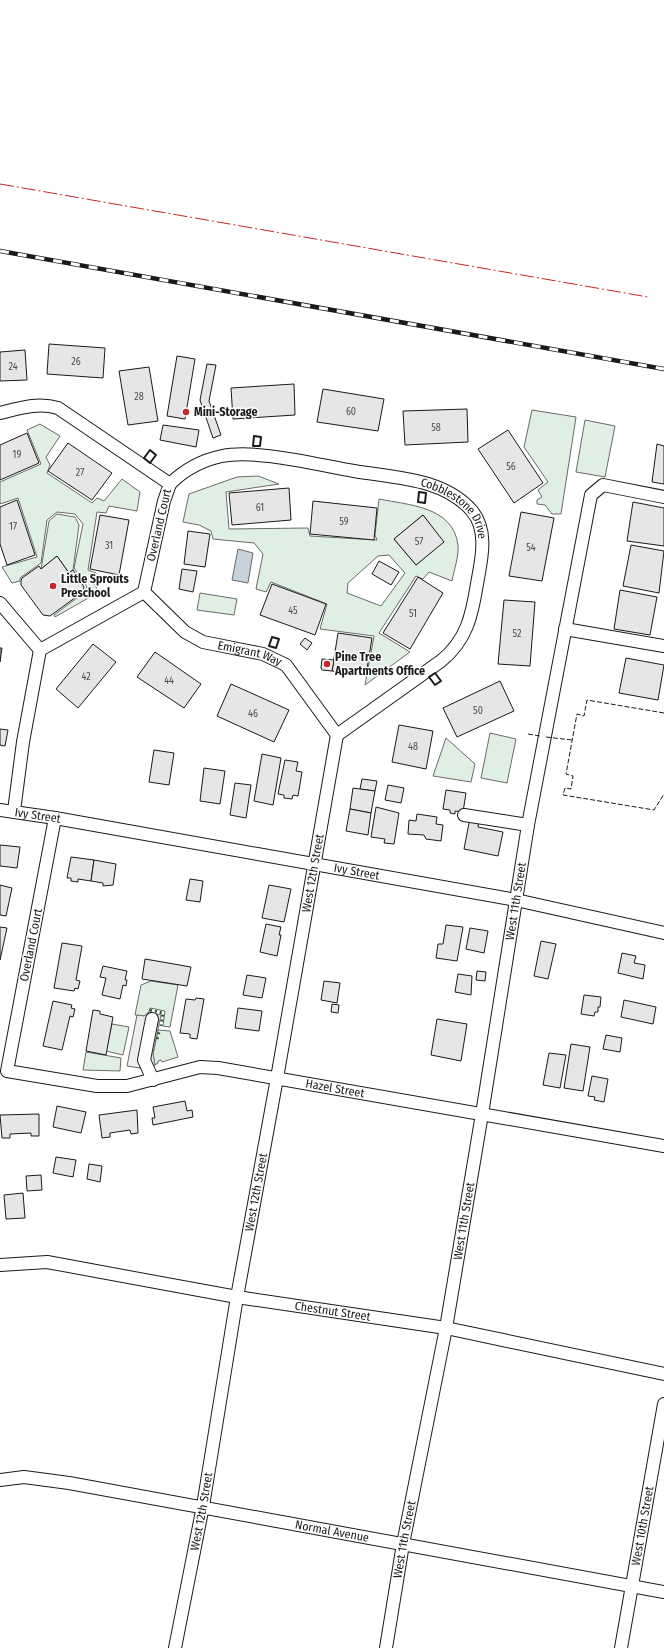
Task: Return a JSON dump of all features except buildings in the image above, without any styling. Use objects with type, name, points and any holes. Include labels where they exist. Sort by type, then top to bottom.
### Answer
[{"type":"street","name":"Overland Court","points":[[0,413],[33,405],[48,405],[58,408],[170,484],[164,501],[144,592]]},
{"type":"street","name":"Cobblestone Drive","points":[[170,484],[180,474],[214,459],[237,455],[259,455],[428,484],[461,500],[472,512],[479,526],[483,546],[473,608],[463,636],[454,651],[337,736]]},
{"type":"street","name":"West 11th Street","points":[[386,1648],[403,1544],[446,1328],[528,825],[591,495],[603,485],[664,497]]},
{"type":"street","points":[[40,650],[144,592]]},
{"type":"street","name":"Emigrant Way","points":[[144,592],[185,632],[203,642],[263,654],[286,665],[337,736]]},
{"type":"street","points":[[0,603],[40,650]]},
{"type":"street","points":[[565,629],[664,646]]},
{"type":"street","points":[[14,812],[23,742],[40,650]]},
{"type":"street","name":"West 12th Street","points":[[175,1648],[203,1506],[237,1297],[316,865],[337,736]]},
{"type":"street","name":"Ivy Street","points":[[0,810],[55,818],[516,900],[664,933]]},
{"type":"street","points":[[464,815],[528,825]]},
{"type":"street","name":"Overland Court","points":[[7,1071],[55,818]]},
{"type":"street","points":[[152,1019],[144,1060],[153,1080]]},
{"type":"street","name":"Hazel Street","points":[[7,1071],[97,1086],[128,1086],[153,1080],[176,1072],[200,1067],[218,1068],[664,1146]]},
{"type":"street","name":"Chestnut Street","points":[[0,1265],[47,1262],[237,1297],[446,1328],[664,1374]]},
{"type":"street","name":"West 10th Street","points":[[621,1648],[664,1404]]},
{"type":"street","name":"Normal Avenue","points":[[0,1480],[24,1477],[69,1482],[664,1592]]},
{"type":"green space","points":[[532,410],[576,417],[561,514],[552,514],[545,505],[537,504],[537,500],[542,497],[538,490],[548,482],[524,447]]},
{"type":"green space","points":[[585,420],[615,426],[605,477],[576,472]]},
{"type":"green space","points":[[40,424],[60,436],[46,457],[50,465],[47,473],[92,503],[97,498],[104,501],[122,479],[140,492],[137,511],[109,506],[106,513],[97,512],[88,570],[96,573],[94,583],[97,593],[55,617],[54,615],[85,592],[87,587],[74,568],[83,524],[75,514],[57,512],[47,520],[41,563],[20,578],[20,581],[12,583],[2,567],[37,557],[18,498],[0,504],[0,482],[41,464],[27,430]]},
{"type":"green space","points":[[258,476],[279,484],[226,492],[229,529],[308,528],[310,536],[377,540],[375,535],[379,499],[428,510],[448,522],[454,532],[458,545],[452,581],[429,572],[423,579],[416,576],[379,633],[410,652],[365,685],[374,636],[320,629],[327,604],[271,582],[266,592],[256,589],[263,554],[254,543],[213,539],[211,531],[199,525],[183,522],[189,494],[237,477]],"holes":[[[423,515],[443,542],[416,565],[394,539]],[[389,555],[405,573],[381,606],[347,593],[348,583],[378,556]]]},
{"type":"green space","points":[[57,514],[75,517],[79,525],[73,570],[69,573],[57,556],[41,569],[49,521]]},
{"type":"green space","points":[[200,593],[237,599],[234,615],[197,610]]},
{"type":"green space","points":[[490,733],[516,739],[507,783],[481,778]]},
{"type":"green space","points":[[446,738],[475,764],[471,782],[433,776]]},
{"type":"green space","points":[[151,981],[178,985],[170,1027],[163,1026],[165,1011],[150,1008],[149,1012],[144,1016],[135,1015],[141,985]]},
{"type":"green space","points":[[112,1024],[129,1027],[123,1055],[106,1051]]},
{"type":"green space","points":[[158,1030],[170,1031],[178,1057],[162,1062],[161,1060],[158,1061],[155,1065],[153,1054]]},
{"type":"green space","points":[[86,1052],[121,1058],[120,1071],[83,1070]]},
{"type":"shaded area","points":[[238,549],[253,553],[248,583],[232,580]]},
{"type":"shaded area","points":[[149,1012],[161,1015],[153,1054],[155,1065],[140,1068],[127,1066],[137,1015],[144,1016]]},
{"type":"railway","points":[[0,251],[664,369]]},
{"type":"hedge","points":[[150,1010],[163,1013],[161,1026]]},
{"type":"hedge","points":[[157,1039],[159,1032]]},
{"type":"fence","points":[[664,713],[587,700],[584,716],[577,714],[566,774],[573,776],[571,789],[565,788],[563,795],[654,810],[664,794]]},
{"type":"fence","points":[[528,734],[540,736]]},
{"type":"fence","points":[[546,737],[572,740]]},
{"type":"wall","points":[[254,436],[261,437],[260,446],[253,446],[254,436]]},
{"type":"wall","points":[[150,450],[156,455],[150,463],[144,458],[150,450]]},
{"type":"wall","points":[[419,492],[426,493],[425,503],[418,502],[419,492]]},
{"type":"wall","points":[[272,637],[279,639],[276,648],[269,646],[272,637]]},
{"type":"wall","points":[[435,673],[441,681],[435,685],[429,677],[435,673]]},
{"type":"power","points":[[0,184],[648,297]]},
{"type":"place","name":"Mini-Storage","points":[[186,412]]},
{"type":"place","name":"Little Sprouts Preschool","points":[[53,586]]},
{"type":"place","name":"Pine Tree Apartments Office","points":[[327,664]]}]
